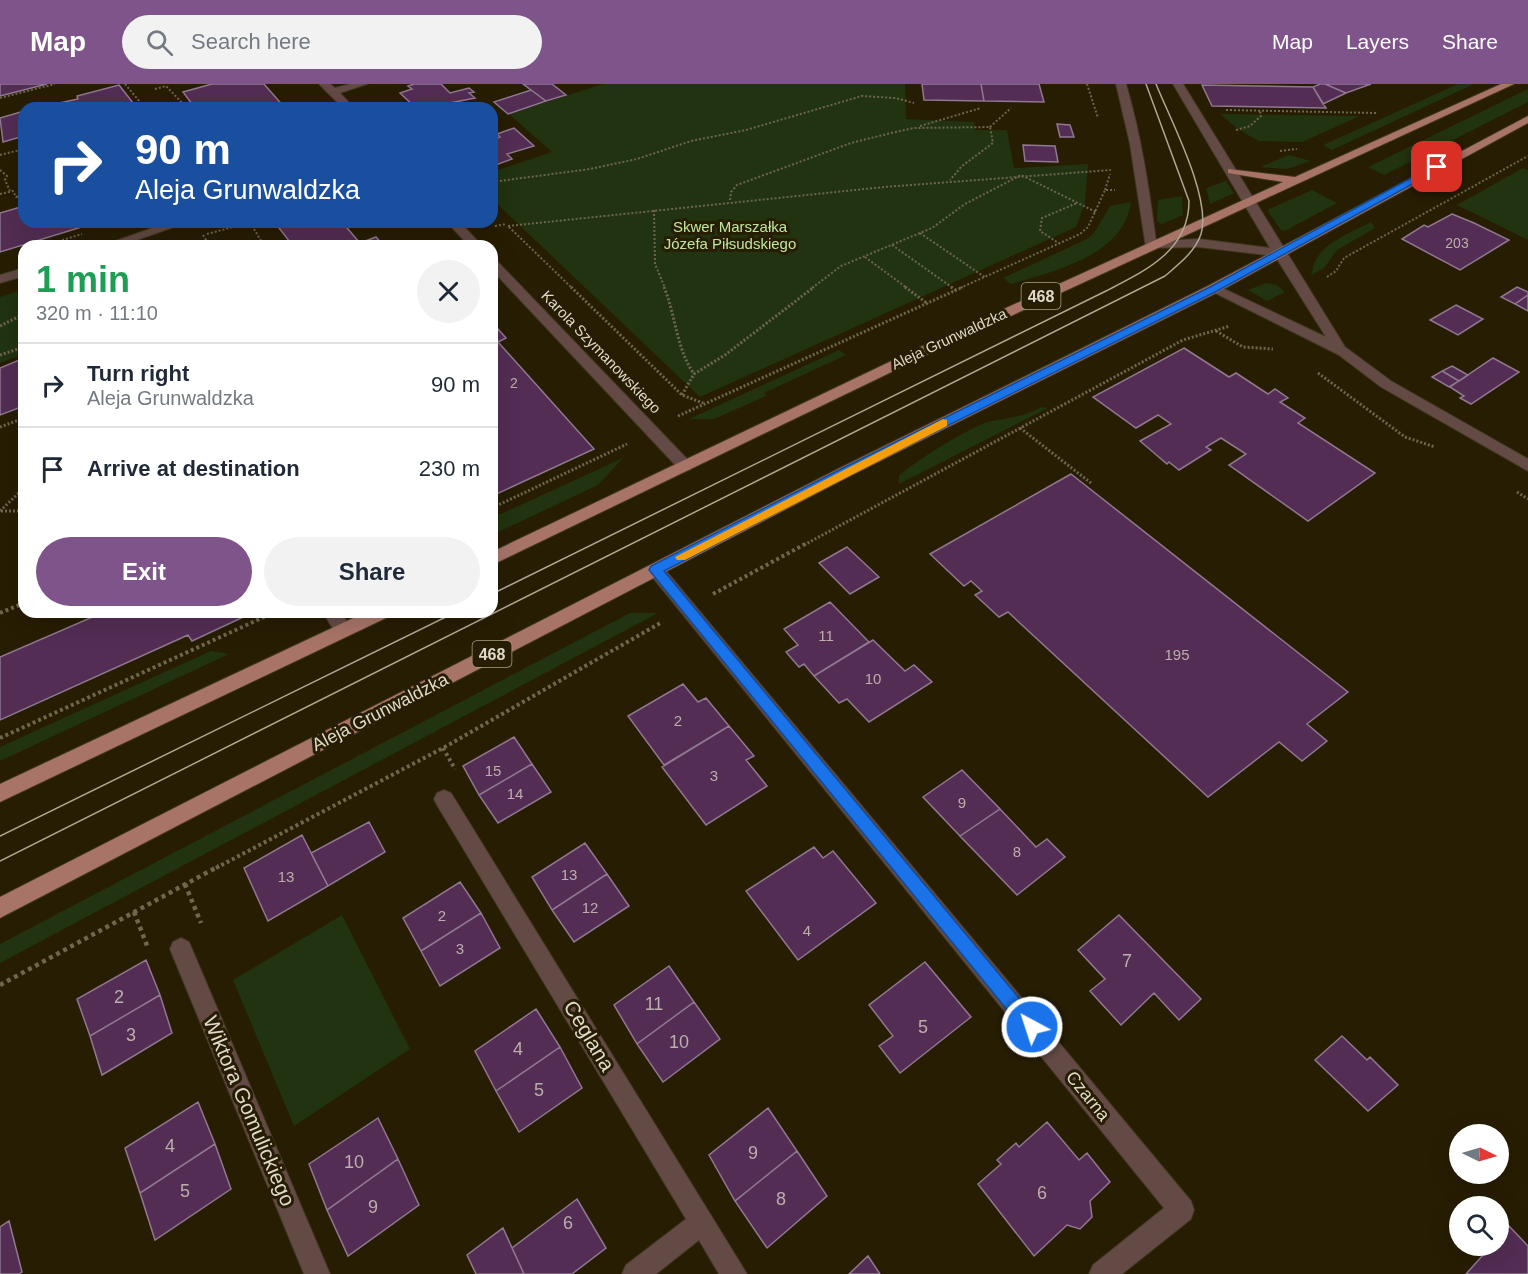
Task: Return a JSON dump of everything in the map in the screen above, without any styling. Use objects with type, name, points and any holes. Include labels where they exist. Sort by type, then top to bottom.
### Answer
[{"type":"main road","name":"Aleja Grunwaldzka","points":[[498,556],[1150,245],[1298,181],[1509,84]]},
{"type":"main road","name":"Aleja Grunwaldzka","points":[[0,908],[853,468],[1213,289],[1528,119]]},
{"type":"main road","points":[[1232,171],[1298,181]]},
{"type":"main road","points":[[0,794],[370,618]]},
{"type":"street","points":[[324,84],[343,102]]},
{"type":"street","points":[[333,92],[362,84]]},
{"type":"street","points":[[1121,84],[1140,168],[1150,245],[1198,241],[1280,253]]},
{"type":"street","points":[[1178,84],[1327,332],[1344,352]]},
{"type":"street","points":[[127,240],[164,228]]},
{"type":"street","points":[[459,228],[470,240]]},
{"type":"street","name":"Karola Szymanowskiego","points":[[498,268],[685,466]]},
{"type":"street","points":[[0,279],[18,274]]},
{"type":"street","points":[[1213,289],[1266,312],[1344,352],[1386,384],[1528,466]]},
{"type":"street","name":"Czarna","points":[[656,570],[1182,1210],[1102,1274]]},
{"type":"street","points":[[335,618],[343,631]]},
{"type":"street","name":"Ceglana","points":[[444,799],[734,1274]]},
{"type":"street","name":"Wiktora Gomulickiego","points":[[181,949],[317,1274]]},
{"type":"street","points":[[635,1274],[702,1222]]},
{"type":"path","points":[[0,98],[55,84]]},
{"type":"path","points":[[125,84],[140,102]]},
{"type":"path","points":[[1087,84],[1096,111]]},
{"type":"path","points":[[155,89],[166,86],[182,102]]},
{"type":"path","points":[[498,182],[590,169],[637,159],[691,141],[746,130],[862,96],[895,98],[914,103]]},
{"type":"path","points":[[730,200],[731,192],[737,185],[851,143],[914,128],[981,108]]},
{"type":"path","points":[[914,128],[990,128],[1011,108]]},
{"type":"path","points":[[1218,110],[1379,113]]},
{"type":"path","points":[[1233,130],[1250,127],[1261,116],[1260,111]]},
{"type":"path","points":[[950,180],[962,166],[993,143],[990,128]]},
{"type":"path","points":[[0,155],[18,150]]},
{"type":"path","points":[[1320,281],[1336,271],[1344,258],[1396,226],[1528,156]]},
{"type":"path","points":[[0,170],[8,176],[5,180],[10,191]]},
{"type":"path","points":[[1112,170],[1096,212],[1080,234],[704,403],[682,395],[508,226],[730,200],[950,180],[1112,170]]},
{"type":"path","points":[[1021,175],[1096,212]]},
{"type":"path","points":[[682,395],[694,374],[724,355],[841,266],[932,228],[965,204],[1021,175]]},
{"type":"path","points":[[0,194],[13,190],[16,197],[18,196]]},
{"type":"path","points":[[1106,190],[1120,190]]},
{"type":"path","points":[[1060,244],[1040,231],[1042,218],[1077,203]]},
{"type":"path","points":[[654,210],[655,264],[672,307],[682,356],[694,374]]},
{"type":"path","points":[[206,240],[203,235],[229,228]]},
{"type":"path","points":[[920,233],[986,278]]},
{"type":"path","points":[[892,245],[957,291]]},
{"type":"path","points":[[864,257],[928,304]]},
{"type":"path","points":[[0,326],[18,317]]},
{"type":"path","points":[[0,986],[185,884],[444,748],[687,608],[1183,340],[1237,324]]},
{"type":"path","points":[[1216,331],[1243,347],[1277,349]]},
{"type":"path","points":[[0,355],[18,349]]},
{"type":"path","points":[[1315,370],[1405,437]]},
{"type":"path","points":[[0,427],[18,420]]},
{"type":"path","points":[[1020,428],[1091,483]]},
{"type":"path","points":[[498,505],[627,444]]},
{"type":"path","points":[[0,511],[18,494]]},
{"type":"path","points":[[0,511],[18,511]]},
{"type":"path","points":[[0,613],[18,606]]},
{"type":"path","points":[[0,738],[262,618]]},
{"type":"path","points":[[185,884],[194,905]]},
{"type":"path","points":[[134,912],[143,936]]},
{"type":"green space","name":"Skwer Marszałka Józefa Piłsudskiego","points":[[603,84],[905,84],[906,119],[974,122],[975,130],[1007,130],[1014,168],[1088,164],[1085,203],[1076,227],[700,397],[498,205],[498,170],[552,152],[509,114]]},
{"type":"green space","points":[[1458,84],[1474,84],[1332,150],[1323,145]]},
{"type":"green space","points":[[1528,89],[1528,102],[1384,175],[1368,167]]},
{"type":"green space","points":[[1220,114],[1360,116],[1302,142],[1259,141],[1239,130]]},
{"type":"green space","points":[[1289,155],[1311,161],[1287,169],[1260,167]]},
{"type":"green space","points":[[1523,168],[1528,170],[1528,240],[1457,205]]},
{"type":"green space","points":[[1226,181],[1234,193],[1210,204],[1206,188]]},
{"type":"green space","points":[[1312,190],[1337,203],[1285,231],[1281,230],[1267,210]]},
{"type":"green space","points":[[1182,196],[1183,215],[1162,224],[1157,222],[1158,200]]},
{"type":"green space","points":[[1131,202],[1126,220],[1115,236],[1101,248],[1066,267],[1047,273],[1011,284],[1003,278],[1087,239],[1094,233],[1110,206]]},
{"type":"green space","points":[[1371,222],[1375,228],[1337,250],[1324,268],[1312,275],[1314,265],[1325,248]]},
{"type":"green space","points":[[1266,283],[1277,285],[1285,292],[1267,301],[1248,290]]},
{"type":"green space","points":[[18,291],[18,356],[0,363],[0,297]]},
{"type":"green space","points":[[839,350],[846,355],[764,393],[766,396],[714,419],[689,419]]},
{"type":"green space","points":[[1042,407],[1048,408],[899,484],[899,476],[906,470],[968,431],[988,422],[1022,415]]},
{"type":"green space","points":[[623,458],[598,485],[498,532],[498,515]]},
{"type":"green space","points":[[630,613],[658,613],[0,963],[0,944]]},
{"type":"green space","points":[[211,651],[229,654],[0,761],[0,747]]},
{"type":"green space","points":[[342,915],[410,1049],[294,1126],[233,980]]},
{"type":"building","points":[[0,84],[47,84],[0,96]]},
{"type":"building","points":[[212,84],[264,84],[280,102],[190,102],[183,92]]},
{"type":"building","points":[[441,84],[450,93],[469,88],[474,92],[469,93],[475,98],[455,102],[410,102],[400,93],[412,89],[408,86]]},
{"type":"building","points":[[523,84],[552,84],[566,95],[546,101]]},
{"type":"building","points":[[922,84],[981,84],[984,101],[924,100]]},
{"type":"building","points":[[981,84],[1039,84],[1044,102],[984,101]]},
{"type":"building","points":[[1320,84],[1346,93],[1323,104],[1313,87]]},
{"type":"building","points":[[1325,84],[1371,84],[1346,93]]},
{"type":"building","points":[[119,85],[132,102],[64,102],[78,99],[77,96]]},
{"type":"building","points":[[1202,85],[1313,87],[1326,108],[1212,106]]},
{"type":"building","points":[[531,90],[546,101],[508,114],[498,105],[498,102],[494,102]]},
{"type":"building","points":[[18,113],[18,138],[3,142],[0,118]]},
{"type":"building","points":[[1057,124],[1070,125],[1074,137],[1060,137]]},
{"type":"building","points":[[514,128],[534,146],[507,154],[512,159],[498,164],[498,138],[500,137],[498,134]]},
{"type":"building","points":[[1023,145],[1055,146],[1058,162],[1025,161]]},
{"type":"building","points":[[18,208],[18,228],[78,228],[39,240],[18,240],[18,246],[0,252],[0,213]]},
{"type":"building","points":[[1452,214],[1509,240],[1460,270],[1402,239],[1424,225],[1428,227]]},
{"type":"building","points":[[279,228],[347,228],[357,240],[288,240]]},
{"type":"building","points":[[1517,287],[1528,292],[1528,295],[1515,304],[1501,297]]},
{"type":"building","points":[[1528,295],[1528,311],[1515,304]]},
{"type":"building","points":[[1456,305],[1483,319],[1458,335],[1430,320]]},
{"type":"building","points":[[498,329],[506,338],[498,342]]},
{"type":"building","points":[[498,342],[594,449],[498,493]]},
{"type":"building","points":[[1184,348],[1229,377],[1236,373],[1268,394],[1275,389],[1288,398],[1280,402],[1305,418],[1298,423],[1375,473],[1308,521],[1229,465],[1246,454],[1221,438],[1206,447],[1211,450],[1179,470],[1169,462],[1167,464],[1140,441],[1171,424],[1158,415],[1136,428],[1093,397]]},
{"type":"building","points":[[1493,358],[1519,372],[1471,404],[1460,398],[1464,396],[1450,387]]},
{"type":"building","points":[[18,360],[18,408],[0,415],[0,368]]},
{"type":"building","points":[[1452,366],[1468,375],[1459,381],[1442,371]]},
{"type":"building","points":[[1442,371],[1459,381],[1449,387],[1432,377]]},
{"type":"building","points":[[1071,474],[1348,692],[1307,724],[1327,741],[1302,761],[1279,742],[1208,797],[1008,612],[999,617],[975,595],[982,591],[971,581],[964,586],[930,554]]},
{"type":"building","points":[[847,547],[879,577],[850,594],[819,563]]},
{"type":"building","points":[[830,602],[869,642],[814,676],[804,664],[799,667],[786,652],[798,645],[784,629]]},
{"type":"building","points":[[90,618],[241,618],[192,641],[188,635],[0,720],[0,657]]},
{"type":"building","points":[[873,640],[905,671],[914,665],[932,682],[869,722],[847,699],[839,703],[814,676]]},
{"type":"building","points":[[683,684],[698,702],[706,698],[729,726],[664,765],[628,716]]},
{"type":"building","points":[[729,726],[754,756],[746,760],[767,786],[706,825],[662,767]]},
{"type":"building","points":[[514,737],[532,764],[479,795],[463,766]]},
{"type":"building","points":[[532,764],[551,792],[498,823],[479,795]]},
{"type":"building","points":[[962,770],[1000,809],[960,836],[923,797]]},
{"type":"building","points":[[1000,809],[1036,847],[1047,839],[1065,857],[1017,895],[960,836]]},
{"type":"building","points":[[369,822],[385,852],[328,886],[311,853]]},
{"type":"building","points":[[302,835],[328,886],[268,921],[244,868]]},
{"type":"building","points":[[585,843],[607,874],[552,910],[532,877]]},
{"type":"building","points":[[814,847],[823,858],[833,851],[876,903],[798,960],[746,891]]},
{"type":"building","points":[[607,874],[629,906],[574,942],[552,910]]},
{"type":"building","points":[[460,882],[481,913],[421,951],[403,918]]},
{"type":"building","points":[[481,913],[500,948],[440,986],[421,951]]},
{"type":"building","points":[[1119,915],[1201,999],[1179,1020],[1154,993],[1121,1025],[1090,991],[1105,979],[1078,950]]},
{"type":"building","points":[[146,960],[160,995],[90,1036],[77,999]]},
{"type":"building","points":[[925,962],[971,1017],[900,1073],[879,1046],[893,1036],[869,1005]]},
{"type":"building","points":[[669,966],[694,1002],[637,1044],[614,1005]]},
{"type":"building","points":[[160,995],[172,1033],[102,1075],[90,1036]]},
{"type":"building","points":[[694,1002],[720,1039],[663,1082],[637,1044]]},
{"type":"building","points":[[536,1009],[560,1047],[496,1091],[475,1051]]},
{"type":"building","points":[[1342,1036],[1367,1060],[1370,1057],[1398,1085],[1368,1111],[1315,1060]]},
{"type":"building","points":[[560,1047],[582,1088],[519,1132],[496,1091]]},
{"type":"building","points":[[198,1102],[215,1144],[140,1193],[125,1148]]},
{"type":"building","points":[[768,1108],[797,1151],[735,1201],[709,1155]]},
{"type":"building","points":[[378,1118],[398,1159],[327,1210],[309,1164]]},
{"type":"building","points":[[1047,1122],[1079,1160],[1087,1153],[1110,1182],[1090,1201],[1092,1217],[1080,1229],[1067,1225],[1034,1256],[978,1184],[1001,1164],[997,1160],[1016,1143],[1019,1147]]},
{"type":"building","points":[[215,1144],[231,1189],[155,1240],[140,1193]]},
{"type":"building","points":[[797,1151],[827,1196],[767,1248],[735,1201]]},
{"type":"building","points":[[398,1159],[419,1205],[348,1256],[327,1210]]},
{"type":"building","points":[[577,1199],[606,1248],[572,1274],[524,1274],[512,1248]]},
{"type":"building","points":[[9,1221],[22,1272],[19,1274],[0,1274],[0,1227]]},
{"type":"building","points":[[1509,1226],[1528,1246],[1528,1274],[1466,1274],[1482,1256],[1509,1256]]},
{"type":"building","points":[[503,1228],[524,1274],[476,1274],[467,1255]]},
{"type":"building","points":[[868,1256],[880,1274],[849,1274]]},
{"type":"tram line","points":[[498,591],[1106,291],[1135,276],[1162,257],[1182,233],[1189,201],[1146,84]]},
{"type":"tram line","points":[[498,611],[1165,276],[1195,246],[1201,234],[1203,219],[1201,200],[1188,159],[1156,84]]},
{"type":"tram line","points":[[0,836],[444,618]]},
{"type":"tram line","points":[[0,861],[484,618]]},
{"type":"slow traffic","points":[[681,557],[943,423]]},
{"type":"route","points":[[1032,1027],[656,570],[843,473],[1213,289],[1437,167]]}]
